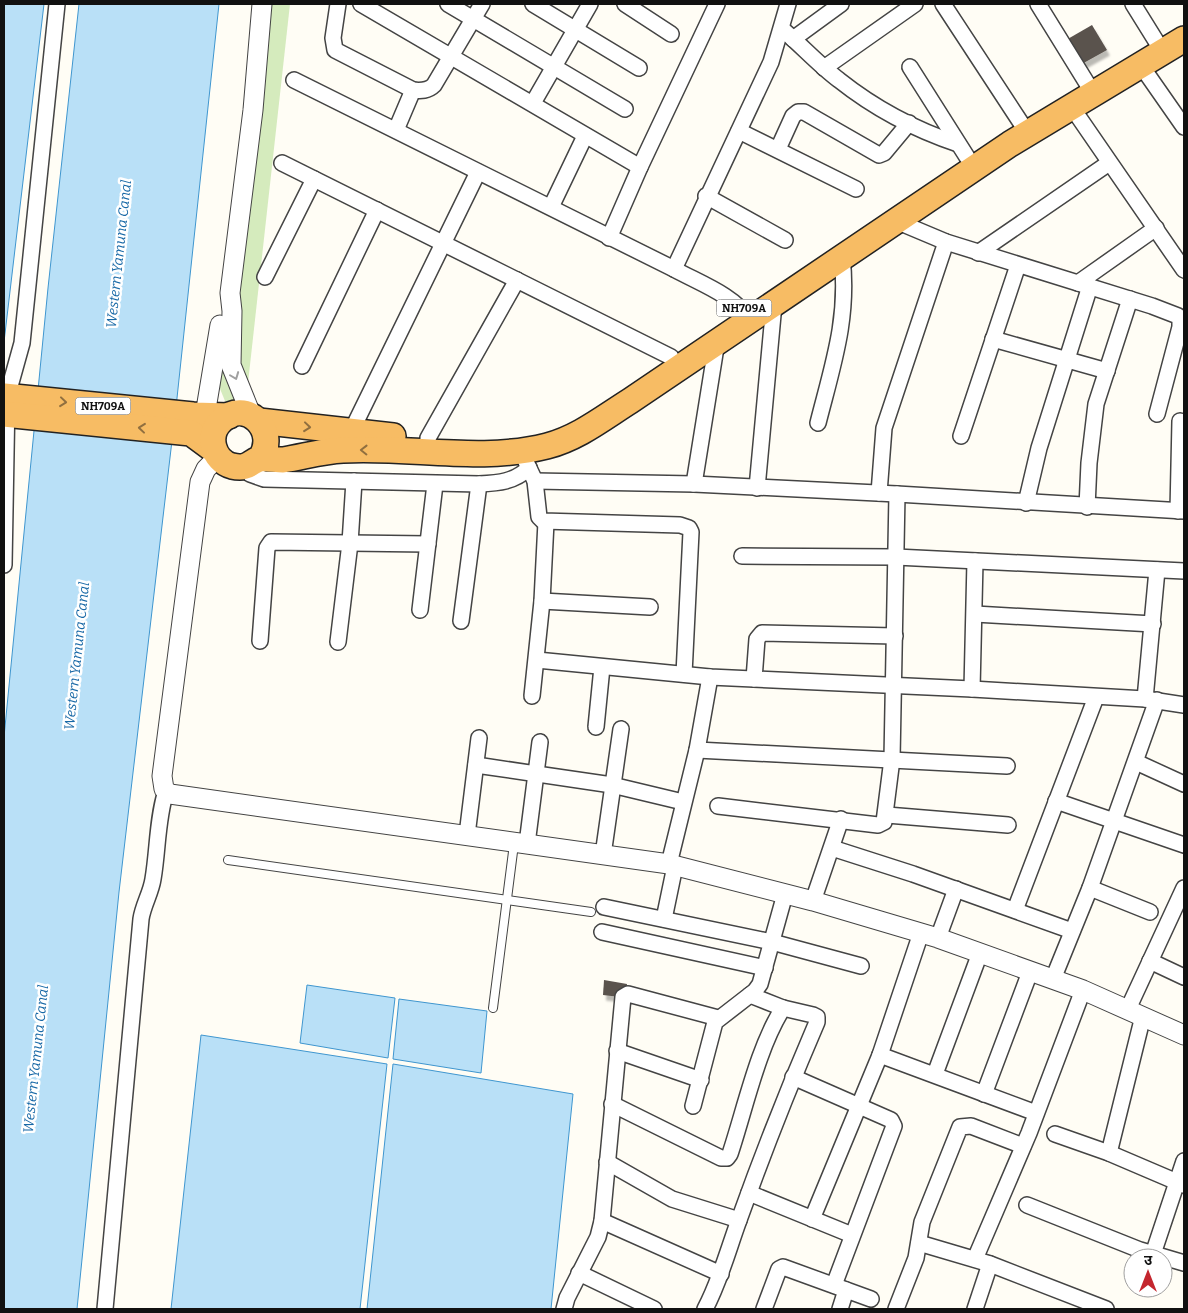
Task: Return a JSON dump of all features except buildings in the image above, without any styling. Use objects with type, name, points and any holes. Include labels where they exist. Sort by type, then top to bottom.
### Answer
[{"type":"highway","name":"NH709A","points":[[8,405],[222,419],[428,438],[503,440],[543,434],[562,428],[671,357],[746,314],[774,304],[1070,106],[1090,87],[1184,24]]},
{"type":"highway","name":"NH709A","points":[[222,419],[216,453],[230,466],[284,460],[342,450],[477,454],[528,466],[553,444],[581,432],[717,341],[746,314],[962,151],[1140,64],[1184,39]]},
{"type":"highway","points":[[216,453],[212,442],[216,426],[222,419],[266,436],[267,444],[253,463]]},
{"type":"street","points":[[4,564],[8,405],[22,343],[58,4]]},
{"type":"street","points":[[222,419],[231,365],[232,310],[230,293],[253,110],[262,4]]},
{"type":"street","points":[[338,4],[333,38],[335,50],[413,90],[431,88],[482,4]]},
{"type":"street","points":[[361,4],[533,103],[585,136],[640,166]]},
{"type":"street","points":[[448,4],[625,109]]},
{"type":"street","points":[[533,4],[576,28],[639,68]]},
{"type":"street","points":[[533,103],[590,4]]},
{"type":"street","points":[[625,4],[671,34]]},
{"type":"street","points":[[609,238],[640,166],[717,4]]},
{"type":"street","points":[[674,269],[706,196],[771,62],[787,34],[788,4]]},
{"type":"street","points":[[787,34],[841,4]]},
{"type":"street","points":[[824,68],[915,4]]},
{"type":"street","points":[[943,4],[1021,123]]},
{"type":"street","points":[[1038,4],[1090,87]]},
{"type":"street","points":[[1133,4],[1156,41]]},
{"type":"street","points":[[787,34],[824,68],[856,92],[909,124],[962,151]]},
{"type":"street","points":[[1140,64],[1184,127]]},
{"type":"street","points":[[910,67],[962,151]]},
{"type":"street","points":[[294,80],[674,269],[746,314]]},
{"type":"street","points":[[396,130],[413,90]]},
{"type":"street","points":[[1070,106],[1184,270]]},
{"type":"street","points":[[778,149],[793,116],[798,112],[804,112],[879,155],[884,153],[909,124]]},
{"type":"street","points":[[739,131],[856,189]]},
{"type":"street","points":[[551,207],[585,136]]},
{"type":"street","points":[[282,163],[444,242],[671,357]]},
{"type":"street","points":[[978,253],[1109,163]]},
{"type":"street","points":[[351,432],[478,172]]},
{"type":"street","points":[[265,278],[314,179]]},
{"type":"street","points":[[706,196],[785,240]]},
{"type":"street","points":[[302,366],[378,210]]},
{"type":"street","points":[[896,221],[978,253],[1175,314],[1180,319],[1157,414]]},
{"type":"street","points":[[1026,503],[1039,448],[1068,360],[1084,285],[1156,228]]},
{"type":"street","points":[[879,493],[884,428],[946,242]]},
{"type":"street","points":[[818,423],[843,314],[845,285],[842,257]]},
{"type":"street","points":[[961,436],[1018,265]]},
{"type":"street","points":[[428,438],[517,280]]},
{"type":"street","points":[[222,419],[223,310],[230,293]]},
{"type":"street","points":[[1087,506],[1093,425],[1106,371],[1130,299]]},
{"type":"street","points":[[757,488],[774,304]]},
{"type":"street","points":[[993,339],[1106,371]]},
{"type":"street","points":[[694,484],[717,341]]},
{"type":"street","points":[[253,463],[250,474],[264,479],[435,484],[503,483],[513,480],[528,466],[694,484],[1181,511],[1180,421]]},
{"type":"street","points":[[105,1309],[142,908],[153,881],[160,814],[166,791],[162,776],[200,482],[216,453]]},
{"type":"street","points":[[528,466],[539,517],[546,522],[680,525],[689,528],[691,532],[684,674]]},
{"type":"street","points":[[338,642],[350,543],[354,481]]},
{"type":"street","points":[[420,610],[435,484]]},
{"type":"street","points":[[461,620],[479,484]]},
{"type":"street","points":[[718,806],[841,819],[878,825],[883,824],[887,815],[892,758],[897,494]]},
{"type":"street","points":[[532,696],[542,602],[546,522]]},
{"type":"street","points":[[260,641],[268,544],[274,540],[428,544]]},
{"type":"street","points":[[742,556],[896,557],[1184,571]]},
{"type":"street","points":[[972,689],[975,561]]},
{"type":"street","points":[[1053,979],[1090,888],[1136,762],[1151,700],[1153,624],[1157,570]]},
{"type":"street","points":[[542,602],[650,607]]},
{"type":"street","points":[[975,614],[1153,624]]},
{"type":"street","points":[[754,679],[757,639],[762,634],[895,636]]},
{"type":"street","points":[[537,660],[710,677],[972,689],[1151,700],[1184,705]]},
{"type":"street","points":[[596,727],[602,667]]},
{"type":"street","points":[[664,919],[683,802],[697,750],[710,677]]},
{"type":"street","points":[[1015,910],[1096,697]]},
{"type":"street","points":[[603,855],[612,785],[622,729]]},
{"type":"street","points":[[467,835],[479,738]]},
{"type":"street","points":[[521,843],[540,742]]},
{"type":"street","points":[[697,750],[892,758],[1007,766]]},
{"type":"street","points":[[1136,762],[1184,784]]},
{"type":"street","points":[[476,765],[612,785],[683,802]]},
{"type":"street","points":[[166,791],[178,796],[672,865],[813,901],[929,935],[1083,990],[1184,1035]]},
{"type":"street","points":[[1056,801],[1115,820],[1184,846]]},
{"type":"street","points":[[887,815],[1008,825]]},
{"type":"street","points":[[813,901],[841,819]]},
{"type":"street","points":[[832,848],[956,889],[1072,931]]},
{"type":"street","points":[[1090,888],[1150,912]]},
{"type":"street","points":[[1109,1153],[1136,1013],[1150,961],[1184,888]]},
{"type":"street","points":[[812,1219],[929,935],[956,889]]},
{"type":"street","points":[[692,1106],[718,1018],[750,995],[760,984],[786,894]]},
{"type":"street","points":[[597,909],[664,919],[772,942],[861,966]]},
{"type":"street","points":[[602,932],[765,968]]},
{"type":"street","points":[[935,1074],[980,953]]},
{"type":"street","points":[[1150,961],[1184,977]]},
{"type":"street","points":[[984,1094],[1030,972]]},
{"type":"street","points":[[975,1259],[1023,1146],[1083,990]]},
{"type":"street","points":[[564,1309],[566,1298],[598,1237],[602,1221],[622,1003],[626,994],[718,1018]]},
{"type":"street","points":[[706,1309],[721,1274],[739,1220],[793,1077],[817,1022],[817,1018],[813,1015],[783,1008],[750,995]]},
{"type":"street","points":[[612,1104],[721,1158],[727,1158],[730,1154],[764,1048],[775,1020],[783,1008]]},
{"type":"street","points":[[617,1051],[701,1080]]},
{"type":"street","points":[[880,1055],[1036,1113]]},
{"type":"street","points":[[793,1077],[891,1120],[894,1126],[852,1236],[840,1288],[840,1309]]},
{"type":"street","points":[[896,1309],[916,1258],[922,1222],[960,1127],[971,1126],[1023,1146]]},
{"type":"street","points":[[1055,1134],[1109,1153],[1182,1184]]},
{"type":"street","points":[[607,1162],[672,1199],[739,1220]]},
{"type":"street","points":[[1155,1248],[1182,1184],[1184,1162]]},
{"type":"street","points":[[750,1193],[852,1236]]},
{"type":"street","points":[[1027,1205],[1138,1248]]},
{"type":"street","points":[[602,1221],[721,1274]]},
{"type":"street","points":[[919,1243],[990,1264],[1106,1309]]},
{"type":"street","points":[[975,1309],[990,1264]]},
{"type":"street","points":[[764,1309],[781,1267],[871,1299]]},
{"type":"street","points":[[579,1273],[654,1309]]},
{"type":"lane","points":[[493,1008],[507,900],[521,843]]},
{"type":"lane","points":[[228,860],[507,900],[597,909]]},
{"type":"green space","points":[[257,4],[290,4],[245,410],[225,401],[216,379]]},
{"type":"water","points":[[4,4],[44,4],[4,342]]},
{"type":"water","name":"Western Yamuna Canal","points":[[79,4],[219,4],[177,398],[119,892],[77,1309],[4,1309],[4,737],[48,288]]},
{"type":"water","points":[[307,985],[395,998],[388,1058],[300,1043]]},
{"type":"water","points":[[399,999],[487,1011],[481,1073],[393,1059]]},
{"type":"water","points":[[201,1035],[387,1064],[360,1309],[171,1309]]},
{"type":"water","points":[[393,1064],[573,1094],[551,1309],[367,1309]]}]
